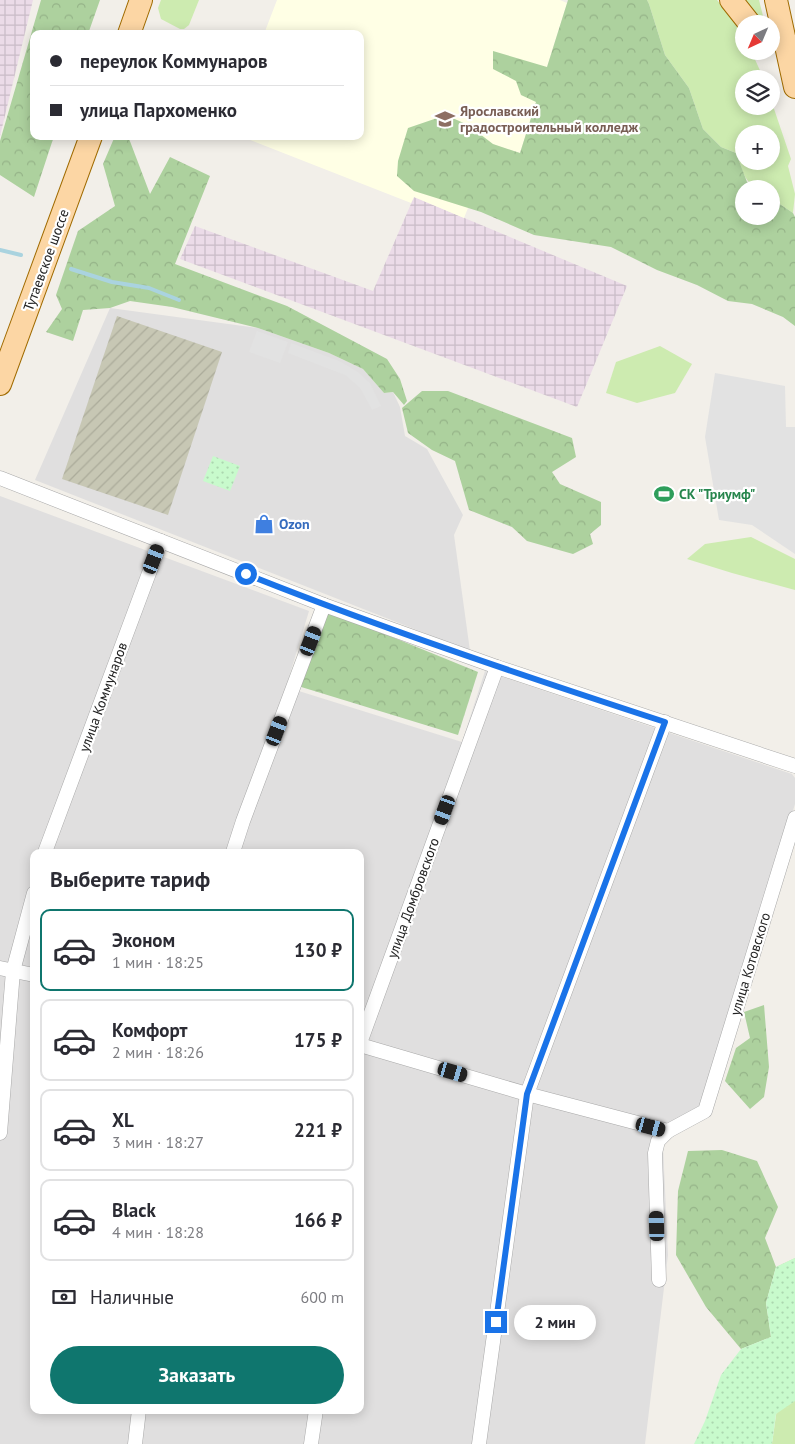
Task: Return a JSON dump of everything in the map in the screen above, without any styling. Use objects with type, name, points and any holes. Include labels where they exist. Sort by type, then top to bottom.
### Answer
[{"type":"main road","points":[[130,30],[141,0]]},
{"type":"main road","points":[[731,0],[743,15]]},
{"type":"main road","points":[[776,0],[795,87]]},
{"type":"main road","points":[[775,60],[795,94]]},
{"type":"main road","name":"Тутаевское шоссе","points":[[0,384],[89,140]]},
{"type":"street","points":[[0,478],[324,605],[498,667],[795,766]]},
{"type":"street","name":"улица Коммунаров","points":[[46,849],[161,541]]},
{"type":"street","points":[[234,849],[324,605]]},
{"type":"street","name":"улица Домбровского","points":[[364,1033],[498,667]]},
{"type":"street","points":[[479,1444],[527,1094],[665,722]]},
{"type":"street","name":"улица Котовского","points":[[668,1131],[705,1111],[795,818]]},
{"type":"street","points":[[0,1133],[7,969],[30,903]]},
{"type":"street","points":[[7,969],[30,974]]},
{"type":"street","points":[[364,1045],[527,1094],[668,1131]]},
{"type":"street","points":[[659,1280],[655,1153],[658,1140],[668,1131]]},
{"type":"street","points":[[135,1444],[139,1414]]},
{"type":"street","points":[[311,1444],[315,1414]]},
{"type":"shaded area","points":[[0,0],[33,0],[0,136]]},
{"type":"shaded area","name":"Ярославский градостроительный колледж","points":[[277,0],[560,0],[567,3],[520,153],[493,145],[464,218],[414,197],[411,203],[250,140],[364,140],[364,30],[266,30]]},
{"type":"shaded area","points":[[414,197],[627,286],[577,407],[180,259],[195,226],[373,291]]},
{"type":"shaded area","points":[[110,308],[258,328],[329,353],[363,369],[384,393],[393,392],[400,407],[405,436],[427,449],[463,515],[454,535],[470,651],[35,480]]},
{"type":"shaded area","points":[[117,316],[222,352],[168,515],[62,479]]},
{"type":"shaded area","points":[[257,331],[288,342],[280,363],[249,352]]},
{"type":"shaded area","points":[[291,343],[339,361],[358,372],[370,383],[381,406],[372,410],[360,388],[345,375],[288,353]]},
{"type":"shaded area","points":[[715,373],[785,386],[786,427],[795,427],[795,554],[752,525],[719,520],[705,437]]},
{"type":"shaded area","points":[[0,496],[309,611],[286,687],[462,742],[485,671],[792,774],[795,778],[795,804],[701,1106],[663,1146],[668,1255],[645,1444],[0,1444]]},
{"type":"green space","points":[[41,0],[100,0],[89,30],[32,30]]},
{"type":"green space","points":[[161,0],[199,0],[189,25],[184,29],[180,29],[161,19],[158,8]]},
{"type":"green space","points":[[568,0],[647,0],[665,55],[689,88],[703,129],[721,147],[735,153],[735,170],[742,170],[746,180],[735,180],[735,225],[780,225],[780,204],[793,213],[795,217],[795,326],[783,317],[752,304],[728,301],[697,285],[657,270],[611,247],[534,235],[481,212],[414,191],[397,176],[398,161],[408,128],[446,115],[468,125],[493,144],[520,153],[536,102],[521,95],[516,81],[493,69],[493,51],[547,67]]},
{"type":"green space","points":[[647,0],[717,0],[735,23],[735,60],[755,60],[760,70],[735,70],[735,115],[776,115],[779,125],[735,125],[735,153],[721,147],[703,129],[689,88],[665,55]]},
{"type":"green space","points":[[741,0],[759,0],[763,15],[753,15]]},
{"type":"green space","points":[[30,38],[30,140],[53,140],[34,197],[0,175],[0,141]]},
{"type":"green space","points":[[780,127],[791,159],[788,166],[795,194],[793,213],[780,204],[780,180],[748,180],[742,170],[780,170]]},
{"type":"green space","points":[[113,140],[130,140],[150,194],[170,157],[210,176],[175,264],[287,306],[387,359],[400,379],[407,401],[404,405],[393,392],[384,393],[363,369],[329,353],[258,328],[172,307],[130,301],[110,308],[83,310],[73,341],[46,332],[62,309],[56,295],[78,231],[115,206],[103,164]]},
{"type":"green space","points":[[660,346],[692,364],[675,393],[637,403],[606,393],[616,362]]},
{"type":"green space","points":[[422,391],[448,391],[572,438],[576,457],[552,472],[560,484],[601,502],[601,525],[590,534],[593,544],[573,554],[527,541],[512,527],[469,510],[455,461],[432,450],[408,433],[402,408]]},
{"type":"green space","points":[[213,456],[240,466],[230,491],[203,481]]},
{"type":"green space","points":[[751,537],[795,559],[795,590],[687,559],[705,544]]},
{"type":"green space","points":[[326,610],[478,672],[458,735],[298,686]]},
{"type":"green space","points":[[764,1005],[769,1067],[764,1097],[750,1109],[725,1081],[736,1048],[750,1038],[744,1012]]},
{"type":"green space","points":[[722,1150],[757,1161],[778,1207],[765,1238],[776,1267],[766,1303],[771,1337],[741,1349],[706,1307],[676,1255],[678,1191],[688,1151]]},
{"type":"green space","points":[[795,1258],[795,1444],[772,1444],[780,1387],[776,1267]]},
{"type":"green space","points":[[795,1258],[795,1401],[776,1414],[772,1444],[694,1444],[705,1421],[721,1375],[741,1349],[771,1337],[766,1303],[776,1267]]},
{"type":"waterway","points":[[0,250],[21,255]]},
{"type":"waterway","points":[[71,269],[112,282],[149,288],[179,300]]},
{"type":"place","name":"Ярославский градостроительный колледж","points":[[445,119]]},
{"type":"place","name":"СК \"Триумф\"","points":[[664,494]]},
{"type":"place","name":"Ozon","points":[[264,524]]},
{"type":"route","points":[[246,574],[324,605],[498,667],[665,722],[527,1094],[496,1322]]}]
